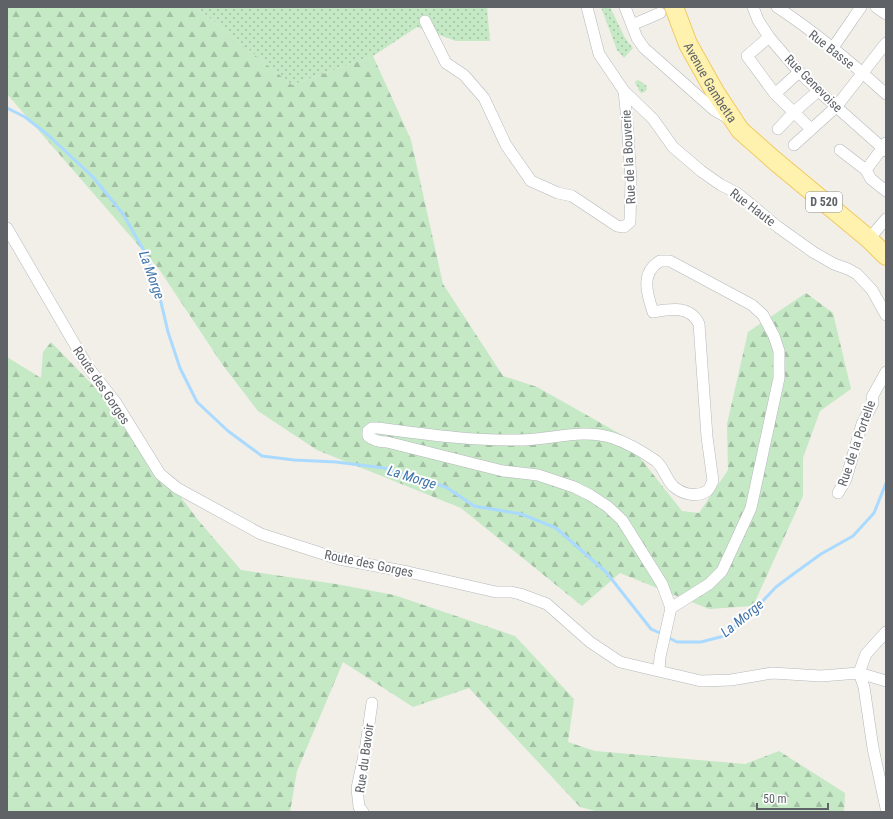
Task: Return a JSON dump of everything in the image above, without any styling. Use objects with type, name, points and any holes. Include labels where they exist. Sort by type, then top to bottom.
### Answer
[{"type":"main road","name":"Avenue Gambetta","points":[[667,10],[732,121],[760,149],[869,239]]},
{"type":"main road","name":"D 520","points":[[869,239],[886,256]]},
{"type":"street","points":[[587,7],[599,54],[624,91]]},
{"type":"street","points":[[625,7],[637,38],[644,48],[714,110],[732,121]]},
{"type":"street","name":"Rue Genevoise","points":[[753,7],[758,20],[769,37],[799,72],[818,90],[841,105],[885,146]]},
{"type":"street","name":"Rue Basse","points":[[777,7],[791,16],[886,94]]},
{"type":"street","points":[[832,49],[861,7]]},
{"type":"street","points":[[876,7],[886,14]]},
{"type":"street","points":[[632,25],[667,10]]},
{"type":"street","name":"Rue de la Bouverie","points":[[425,21],[446,63],[464,75],[484,98],[506,145],[531,181],[558,193],[572,196],[617,226],[624,226],[630,222],[632,180],[628,120],[624,91]]},
{"type":"street","points":[[769,37],[747,56],[775,94],[811,129]]},
{"type":"street","points":[[794,145],[841,105],[886,43]]},
{"type":"street","points":[[775,94],[799,72]]},
{"type":"street","points":[[778,129],[818,90]]},
{"type":"street","name":"Rue Haute","points":[[624,91],[653,119],[673,147],[701,171],[721,185],[737,193],[778,227],[813,252],[834,264],[857,274],[872,290],[886,315]]},
{"type":"street","points":[[866,170],[885,146]]},
{"type":"street","points":[[840,150],[866,170],[871,179],[886,191]]},
{"type":"street","points":[[869,239],[886,219]]},
{"type":"street","name":"Route des Gorges","points":[[7,228],[88,367],[116,403],[160,474],[177,488],[261,534],[339,559],[408,572],[496,592],[511,592],[547,604],[590,642],[620,662],[701,681],[731,680],[772,673],[821,676],[859,673],[886,681]]},
{"type":"street","points":[[659,670],[660,657],[670,612],[662,584],[622,520],[607,506],[574,487],[538,475],[503,470],[387,442],[379,442],[368,436],[368,431],[372,428],[377,428],[446,437],[489,440],[521,440],[576,434],[593,434],[630,445],[656,461],[673,485],[682,492],[691,495],[700,494],[708,490],[714,481],[706,437],[699,324],[697,319],[684,310],[675,308],[653,312],[648,295],[647,278],[652,266],[660,261],[670,261],[752,305],[763,315],[774,336],[779,351],[779,378],[751,508],[722,571],[709,584],[670,612]]},
{"type":"street","name":"Rue de la Portelle","points":[[838,493],[846,479],[862,424],[873,403],[872,397],[886,372]]},
{"type":"street","points":[[886,632],[866,654],[859,673],[864,687],[873,748],[886,808]]},
{"type":"street","name":"Rue du Bavoir","points":[[363,812],[360,807],[357,788],[365,751],[372,703]]},
{"type":"green space","points":[[7,7],[196,7],[292,85],[373,56],[411,140],[443,284],[503,376],[537,387],[622,435],[682,511],[699,513],[728,470],[727,424],[748,332],[806,293],[833,313],[851,389],[820,411],[803,458],[803,496],[753,606],[709,609],[620,573],[582,606],[461,508],[317,450],[258,411],[222,364],[159,269],[7,94]]},
{"type":"green space","points":[[196,7],[487,7],[490,41],[456,41],[417,27],[373,56],[292,85]]},
{"type":"green space","points":[[601,7],[610,7],[625,38],[633,48],[624,58],[617,50]]},
{"type":"green space","points":[[638,80],[646,85],[647,89],[645,92],[641,93],[638,89],[635,82]]},
{"type":"green space","points":[[51,342],[112,405],[198,520],[241,570],[336,584],[394,595],[515,636],[574,699],[568,742],[595,751],[745,764],[779,751],[845,793],[844,812],[599,812],[580,807],[469,688],[413,707],[343,662],[297,771],[290,812],[7,812],[7,357],[41,378],[43,352]]},
{"type":"waterway","name":"La Morge","points":[[7,108],[25,117],[48,135],[93,177],[123,214],[143,249],[156,281],[168,332],[180,368],[197,402],[228,431],[262,456],[294,460],[336,462],[384,468],[446,487],[474,506],[521,514],[556,528],[606,572],[651,629],[662,634]]},
{"type":"waterway","name":"La Morge","points":[[667,637],[677,642],[701,642],[724,636],[757,607],[776,587],[821,554],[853,536],[874,513],[886,483]]}]
